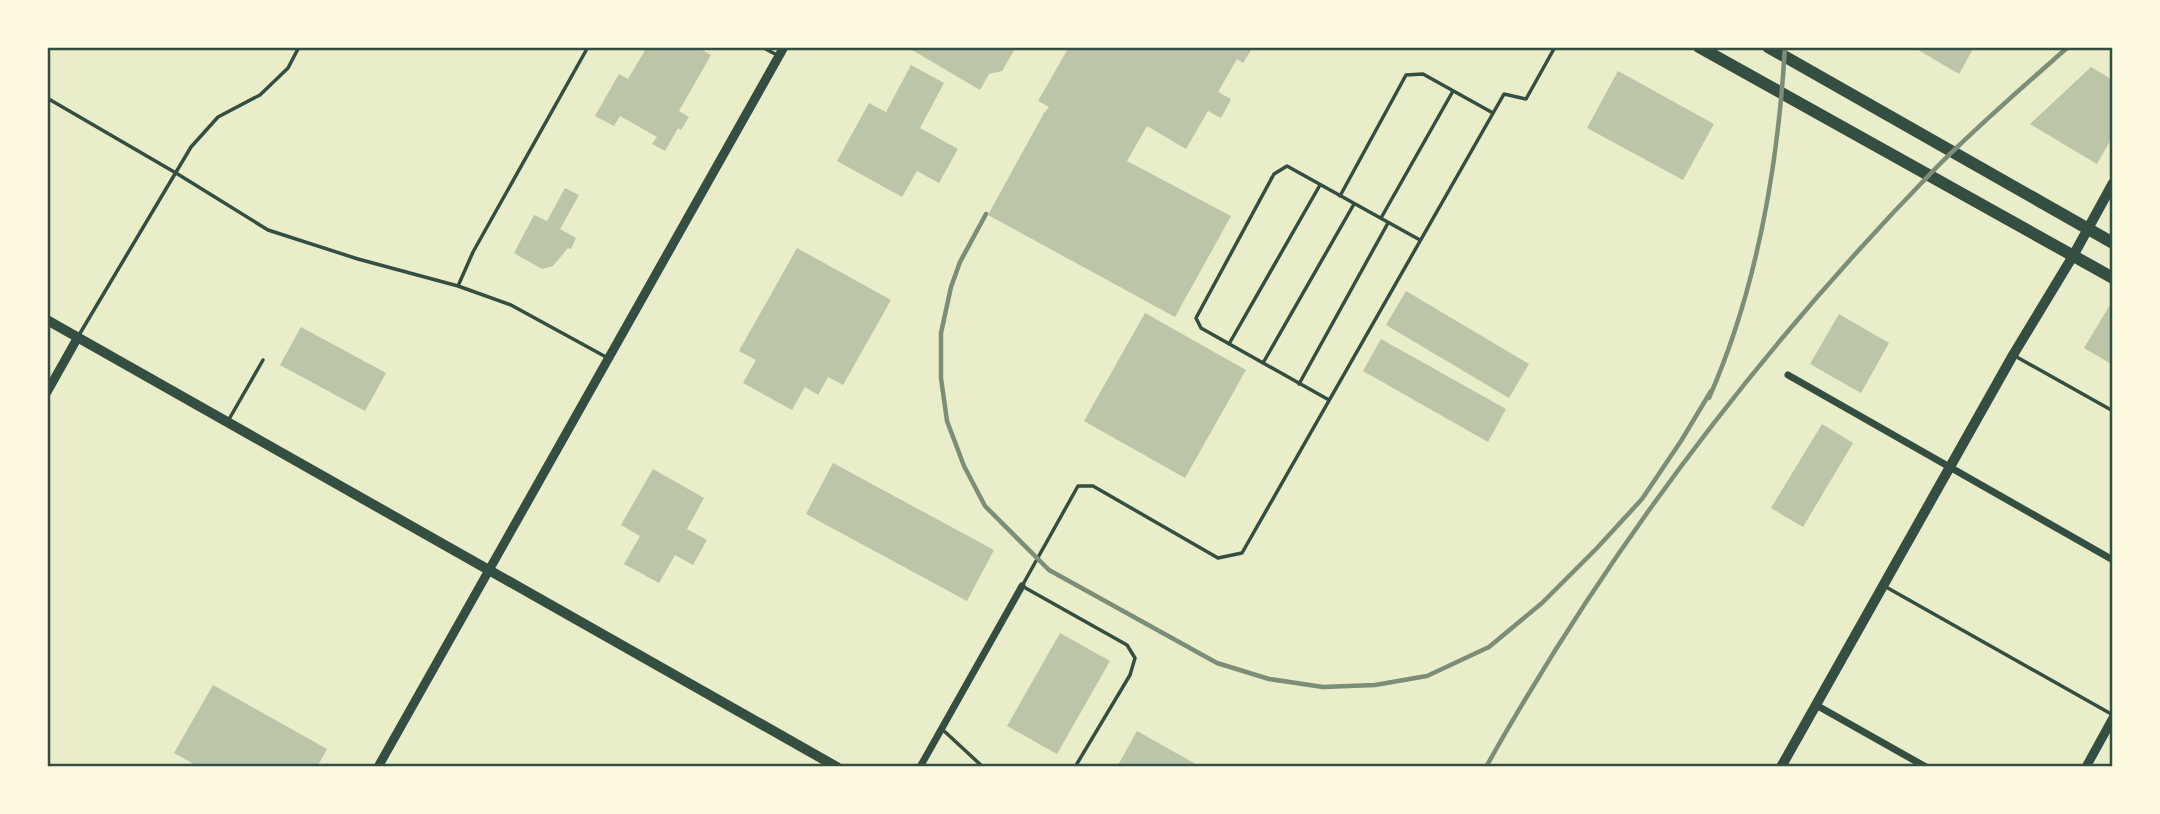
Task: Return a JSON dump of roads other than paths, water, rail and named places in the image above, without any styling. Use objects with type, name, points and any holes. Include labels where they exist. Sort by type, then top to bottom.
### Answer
[{"type":"main road","points":[[1699,47],[2113,278]]},
{"type":"main road","points":[[1768,47],[2113,243]]},
{"type":"main road","points":[[1782,767],[2013,355],[2073,257],[2113,183]]},
{"type":"main road","points":[[47,320],[838,767]]},
{"type":"street","points":[[378,767],[784,47]]},
{"type":"street","points":[[47,391],[78,337]]},
{"type":"street","points":[[1788,375],[2113,560]]},
{"type":"street","points":[[920,767],[1022,586]]},
{"type":"street","points":[[1816,705],[1926,767]]},
{"type":"street","points":[[2085,767],[2113,717]]},
{"type":"lane","points":[[78,337],[191,147],[218,117],[260,95],[288,68],[299,47]]},
{"type":"lane","points":[[458,286],[473,252],[588,47]]},
{"type":"lane","points":[[762,47],[779,57]]},
{"type":"lane","points":[[1075,767],[1130,675],[1135,658],[1127,645],[1022,586],[1078,486],[1093,486],[1219,558],[1242,553],[1504,94],[1526,99],[1555,47]]},
{"type":"lane","points":[[1340,196],[1406,75],[1423,74],[1493,113]]},
{"type":"lane","points":[[1381,218],[1453,91]]},
{"type":"lane","points":[[47,98],[268,230],[358,259],[458,286],[511,305],[608,358]]},
{"type":"lane","points":[[1329,400],[1201,328],[1196,318],[1274,174],[1287,166],[1420,240]]},
{"type":"lane","points":[[1229,344],[1320,185]]},
{"type":"lane","points":[[1263,363],[1354,203]]},
{"type":"lane","points":[[1299,384],[1389,223]]},
{"type":"lane","points":[[2013,355],[2113,411]]},
{"type":"lane","points":[[227,422],[263,360]]},
{"type":"lane","points":[[1884,586],[2113,717]]},
{"type":"lane","points":[[942,729],[983,767]]},
{"type":"railway","points":[[1709,398],[1740,314],[1762,226],[1777,137],[1785,47]]},
{"type":"railway","points":[[1486,767],[1582,608],[1690,455],[1747,382],[1806,310],[1932,172],[2068,47]]},
{"type":"railway","points":[[986,214],[960,262],[951,287],[941,333],[941,378],[947,421],[964,466],[985,506],[1049,570],[1217,663],[1269,679],[1323,687],[1375,685],[1427,676],[1489,647],[1542,603],[1642,499],[1711,391]]}]
